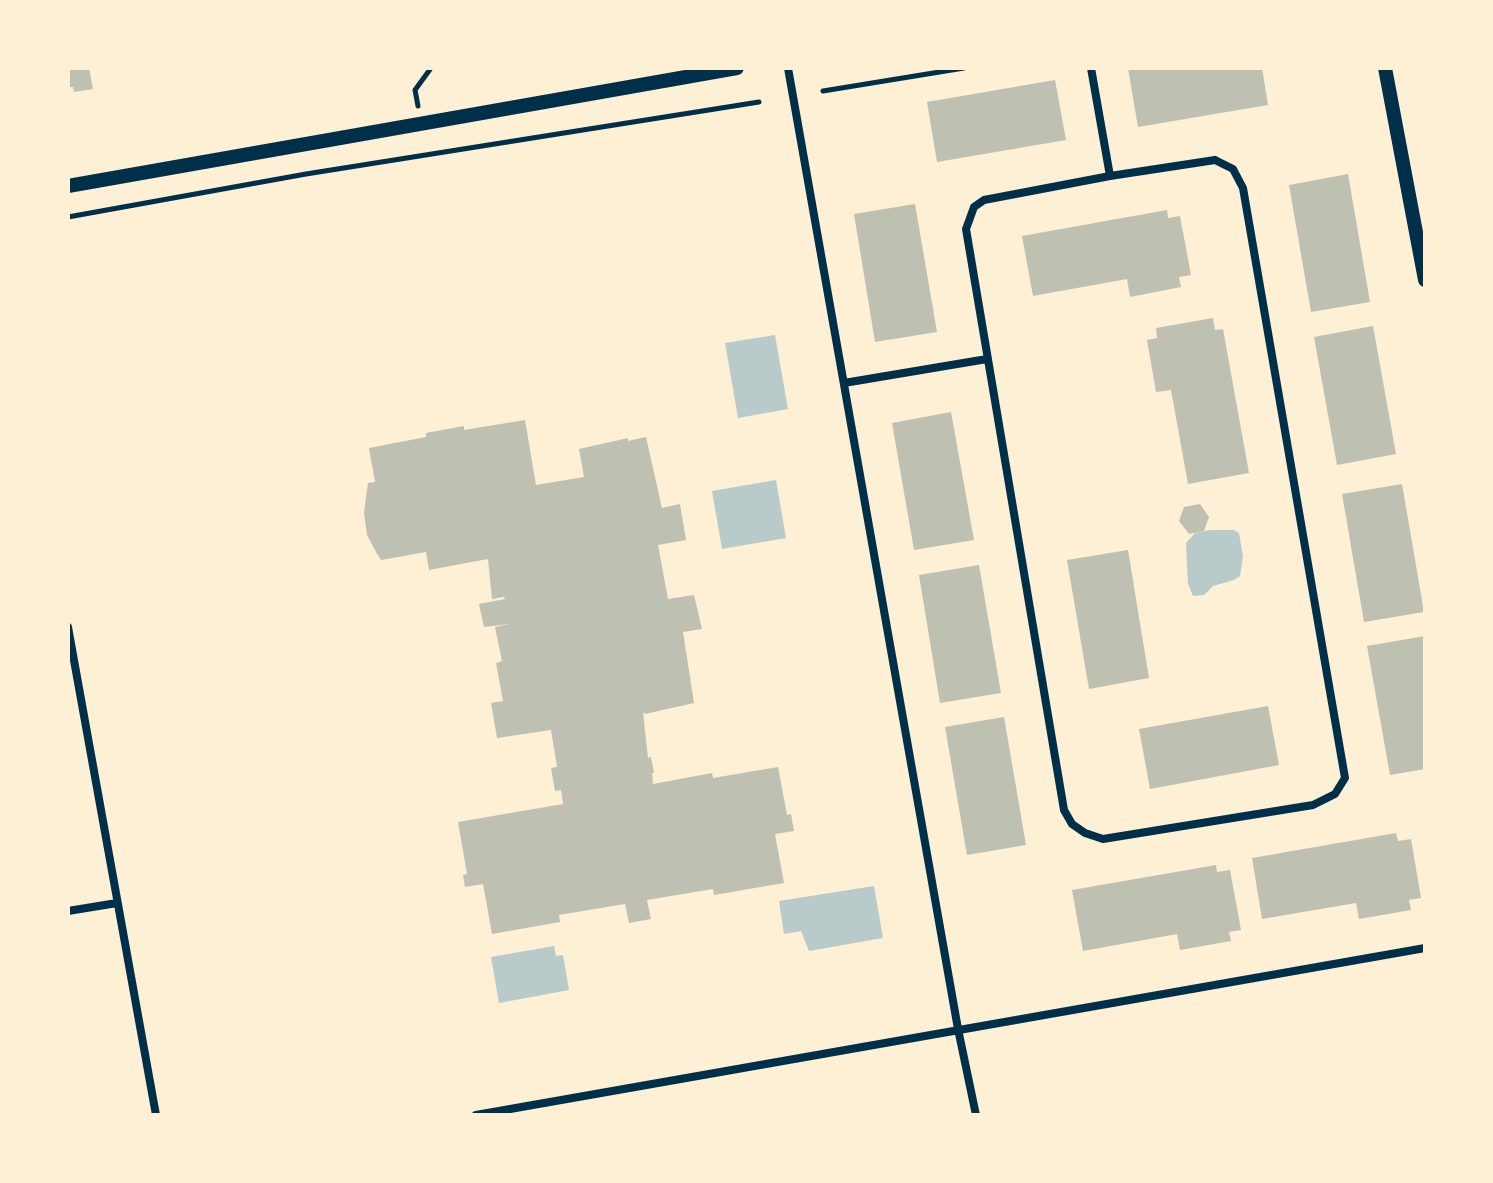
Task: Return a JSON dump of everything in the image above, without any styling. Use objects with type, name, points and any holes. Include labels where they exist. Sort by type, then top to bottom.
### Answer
[{"type":"street","points":[[68,186],[737,68]]},
{"type":"street","points":[[788,68],[958,1029],[976,1115]]},
{"type":"street","points":[[1091,68],[1110,176]]},
{"type":"street","points":[[1385,68],[1425,280]]},
{"type":"street","points":[[1215,160],[1233,169],[1241,180],[1345,774],[1335,794],[1313,805],[1103,839],[1085,833],[1072,824],[1064,810],[966,229],[974,207],[984,200],[1110,176],[1215,160]]},
{"type":"street","points":[[844,383],[987,359]]},
{"type":"street","points":[[68,627],[156,1115]]},
{"type":"street","points":[[68,911],[117,903]]},
{"type":"street","points":[[476,1115],[1425,948]]},
{"type":"path","points":[[823,91],[964,68]]},
{"type":"path","points":[[68,217],[306,174],[759,102]]},
{"type":"shaded area","points":[[775,335],[788,409],[738,418],[725,343]]},
{"type":"shaded area","points":[[776,480],[786,538],[722,549],[712,491]]},
{"type":"shaded area","points":[[1234,530],[1239,533],[1243,556],[1240,576],[1213,586],[1204,595],[1193,596],[1188,584],[1186,543],[1195,533]]},
{"type":"shaded area","points":[[874,886],[883,938],[809,951],[801,931],[784,934],[779,901]]},
{"type":"shaded area","points":[[554,946],[556,956],[563,955],[569,990],[499,1003],[491,957]]},
{"type":"building","points":[[68,68],[89,68],[93,89],[74,92],[73,87],[68,87]]},
{"type":"building","points":[[1128,68],[1262,68],[1268,105],[1138,127]]},
{"type":"building","points":[[1055,80],[1066,140],[937,162],[927,102]]},
{"type":"building","points":[[1348,174],[1370,302],[1311,312],[1289,185]]},
{"type":"building","points":[[915,204],[937,332],[875,342],[854,214]]},
{"type":"building","points":[[1167,210],[1168,218],[1180,216],[1191,275],[1179,277],[1181,287],[1130,297],[1127,279],[1033,296],[1022,236]]},
{"type":"building","points":[[1213,318],[1215,330],[1223,329],[1249,473],[1188,484],[1171,390],[1156,392],[1147,340],[1157,338],[1156,328]]},
{"type":"building","points":[[1373,326],[1396,454],[1337,465],[1314,337]]},
{"type":"building","points":[[951,412],[974,540],[914,550],[892,423]]},
{"type":"building","points":[[525,420],[536,485],[584,477],[579,449],[646,437],[662,508],[680,504],[686,540],[658,545],[668,599],[694,595],[702,629],[683,632],[694,703],[643,712],[648,758],[651,757],[654,773],[653,784],[712,773],[713,778],[778,767],[787,815],[791,814],[794,831],[775,834],[784,883],[714,895],[713,889],[647,900],[651,919],[629,923],[625,904],[559,915],[560,922],[492,934],[483,884],[465,887],[463,875],[467,874],[458,822],[563,804],[561,790],[555,791],[551,768],[557,767],[551,730],[497,738],[491,703],[503,701],[496,663],[502,661],[495,627],[509,624],[484,627],[479,604],[505,599],[492,599],[488,559],[429,570],[426,552],[381,560],[367,535],[364,513],[368,483],[375,482],[369,448],[464,426],[464,430]]},
{"type":"building","points":[[1402,484],[1424,612],[1364,622],[1342,494]]},
{"type":"building","points":[[1200,504],[1209,517],[1204,531],[1189,534],[1179,521],[1184,507]]},
{"type":"building","points":[[1128,550],[1149,678],[1089,689],[1067,560]]},
{"type":"building","points":[[979,565],[1001,693],[940,703],[919,575]]},
{"type":"building","points":[[1425,636],[1425,769],[1390,775],[1367,646]]},
{"type":"building","points":[[1268,706],[1279,765],[1150,789],[1139,729]]},
{"type":"building","points":[[1004,717],[1026,845],[967,855],[945,727]]},
{"type":"building","points":[[1396,833],[1398,841],[1411,839],[1421,898],[1409,900],[1411,910],[1359,919],[1356,903],[1262,919],[1252,858]]},
{"type":"building","points":[[1216,865],[1217,872],[1230,870],[1241,930],[1229,932],[1231,941],[1180,950],[1177,934],[1083,951],[1072,890]]}]
